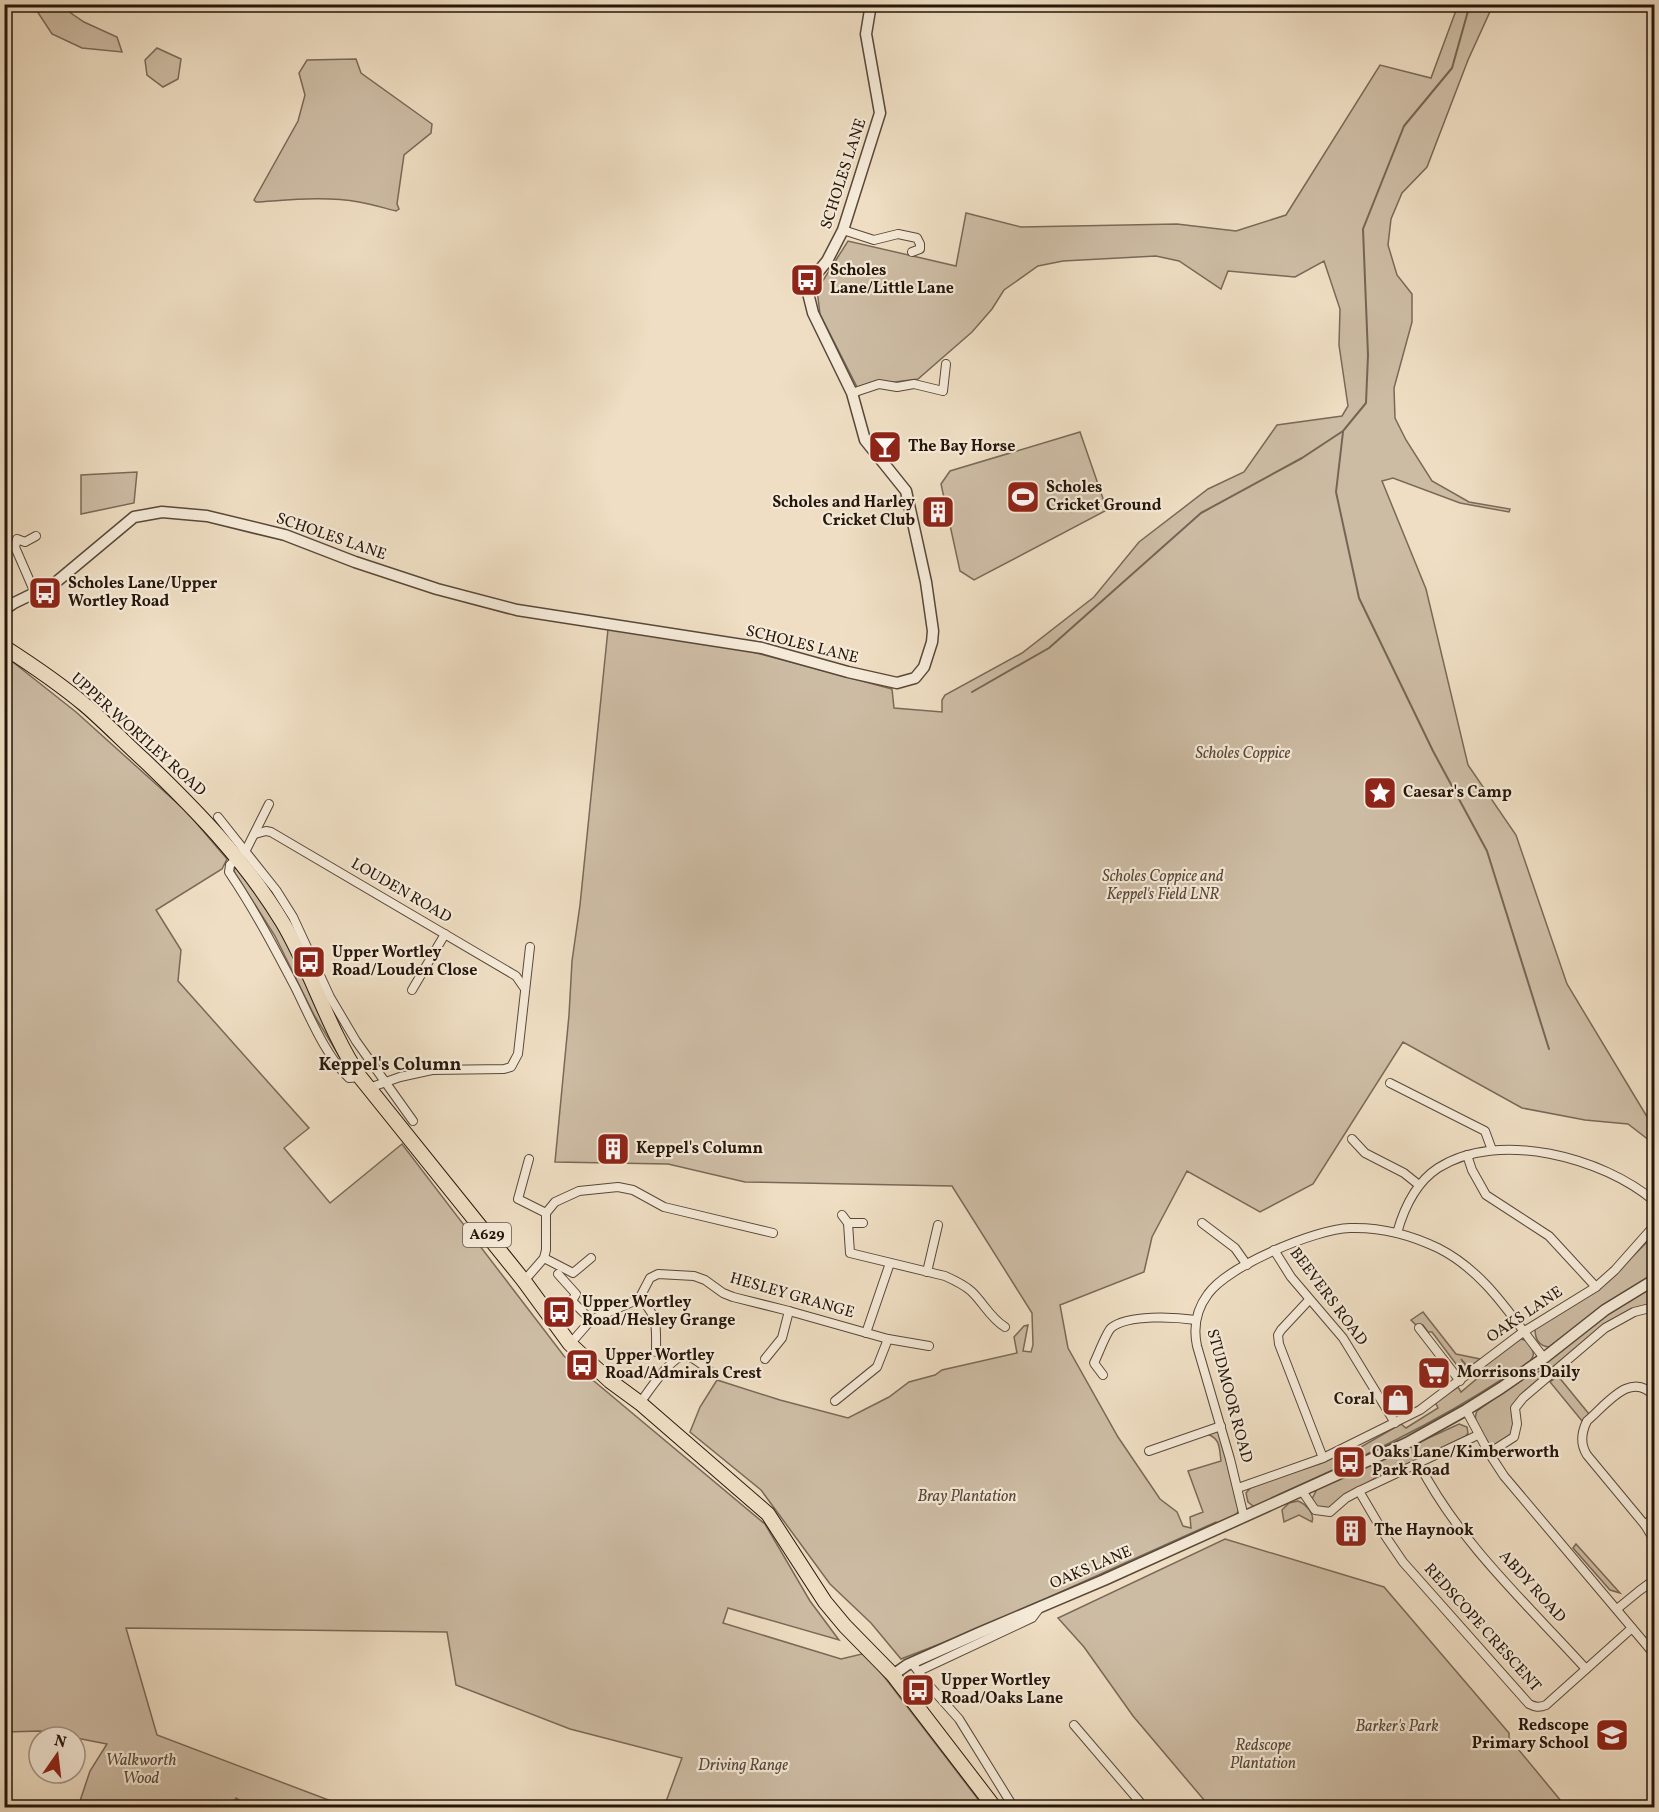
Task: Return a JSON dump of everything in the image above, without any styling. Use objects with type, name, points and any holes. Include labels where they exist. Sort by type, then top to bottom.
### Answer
[{"type":"main road","name":"UPPER WORTLEY ROAD","points":[[4,646],[45,674],[84,705],[242,855],[284,925],[345,1054],[364,1082],[524,1281],[570,1344],[610,1381],[640,1403],[768,1514],[825,1602],[845,1626],[893,1674],[995,1808]]},
{"type":"street","name":"SCHOLES LANE","points":[[4,610],[55,583],[134,517],[162,512],[207,516],[285,535],[355,562],[437,589],[517,610],[762,648],[897,683],[915,678],[924,667],[932,642],[932,610],[906,491],[868,445],[852,393],[813,313],[807,289],[827,261],[843,230],[880,113],[867,34],[871,4]]},
{"type":"street","points":[[843,230],[874,240],[898,234],[917,238],[920,249],[912,252]]},
{"type":"street","points":[[852,393],[879,384],[897,387],[915,384],[943,390],[946,364]]},
{"type":"street","points":[[35,593],[15,547],[17,539],[25,542],[36,536]]},
{"type":"street","points":[[242,855],[269,804]]},
{"type":"street","name":"UPPER WORTLEY ROAD","points":[[218,817],[242,855],[276,890],[293,917],[330,997],[356,1041],[413,1121]]},
{"type":"street","name":"LOUDEN ROAD","points":[[255,834],[271,832],[516,976],[525,989]]},
{"type":"street","points":[[412,990],[445,934]]},
{"type":"street","points":[[364,1082],[384,1082],[432,1070],[511,1067],[515,1062],[520,1045],[530,947]]},
{"type":"street","points":[[1390,1083],[1485,1131],[1492,1150]]},
{"type":"street","points":[[1352,1139],[1365,1153],[1404,1173],[1419,1185]]},
{"type":"street","points":[[1397,1233],[1402,1215],[1419,1185],[1437,1168],[1467,1155],[1492,1150],[1535,1152],[1582,1162],[1624,1181],[1654,1201]]},
{"type":"street","points":[[1467,1155],[1472,1170],[1486,1195],[1549,1236],[1596,1287]]},
{"type":"street","points":[[529,1159],[518,1198],[546,1213]]},
{"type":"street","points":[[524,1281],[543,1258],[548,1240],[546,1213],[555,1202],[566,1196],[594,1188],[618,1187],[633,1190],[664,1207],[773,1233]]},
{"type":"street","points":[[842,1215],[848,1223],[848,1257],[890,1263],[945,1276],[959,1282],[971,1291],[993,1318],[1005,1327]]},
{"type":"street","points":[[927,1221],[939,1222],[927,1272]]},
{"type":"street","points":[[848,1223],[863,1223]]},
{"type":"street","points":[[1202,1223],[1235,1248],[1247,1265]]},
{"type":"street","name":"OAKS LANE","points":[[1238,1488],[1323,1458],[1420,1410],[1523,1332],[1596,1287],[1615,1270],[1654,1226]]},
{"type":"street","name":"STUDMOOR ROAD","points":[[1244,1517],[1221,1426],[1197,1346],[1196,1320],[1203,1301],[1212,1288],[1229,1275],[1274,1250],[1300,1239],[1348,1228],[1371,1228],[1397,1233],[1438,1249],[1477,1275],[1495,1293],[1544,1358]]},
{"type":"street","name":"BEEVERS ROAD","points":[[1274,1250],[1309,1300],[1343,1338],[1395,1423]]},
{"type":"street","points":[[543,1258],[573,1273],[591,1258]]},
{"type":"street","points":[[866,1333],[890,1263]]},
{"type":"street","points":[[558,1274],[576,1293],[572,1301],[591,1320]]},
{"type":"street","name":"HESLEY GRANGE","points":[[639,1299],[654,1275],[694,1276],[733,1297],[888,1339],[929,1346]]},
{"type":"street","name":"OAKS LANE","points":[[893,1674],[916,1667],[1041,1606],[1104,1580],[1407,1443],[1466,1410],[1544,1358],[1605,1310],[1654,1280]]},
{"type":"street","points":[[570,1344],[591,1320],[639,1299],[649,1307],[655,1317],[656,1352]]},
{"type":"street","points":[[1309,1300],[1281,1330],[1278,1335],[1278,1344],[1323,1458]]},
{"type":"street","points":[[1489,1454],[1514,1437],[1517,1424],[1515,1408],[1523,1398],[1605,1328],[1634,1312],[1654,1307]]},
{"type":"street","points":[[765,1359],[782,1338],[789,1311]]},
{"type":"street","points":[[1103,1375],[1094,1362],[1110,1329],[1121,1323],[1162,1316],[1196,1320]]},
{"type":"street","points":[[1419,1328],[1460,1381]]},
{"type":"street","points":[[835,1401],[877,1367],[888,1339]]},
{"type":"street","points":[[640,1403],[672,1361],[680,1356],[688,1356],[709,1370]]},
{"type":"street","points":[[1654,1396],[1639,1385],[1626,1388],[1587,1421],[1581,1439],[1582,1448],[1587,1455],[1645,1525],[1654,1540]]},
{"type":"street","points":[[1466,1410],[1478,1435],[1504,1476],[1654,1654]]},
{"type":"street","points":[[1149,1451],[1221,1426]]},
{"type":"street","points":[[1302,1491],[1311,1507],[1330,1512],[1359,1491],[1478,1435]]},
{"type":"street","name":"ABDY ROAD","points":[[1419,1464],[1431,1489],[1463,1534],[1586,1669]]},
{"type":"street","name":"REDSCOPE CRESCENT","points":[[1359,1491],[1403,1562],[1529,1704],[1541,1707],[1546,1705],[1632,1628]]},
{"type":"street","points":[[1645,1525],[1654,1517]]},
{"type":"street","points":[[1617,1609],[1654,1580]]},
{"type":"street","points":[[916,1667],[959,1719],[1014,1808]]},
{"type":"street","points":[[1074,1725],[1145,1808]]},
{"type":"green space","points":[[33,5],[59,5],[84,22],[117,37],[122,52],[82,48],[52,34]]},
{"type":"green space","name":"Scholes Coppice and Keppel's Field LNR","points":[[1458,5],[1493,5],[1468,60],[1427,167],[1402,193],[1391,219],[1388,245],[1397,275],[1412,294],[1412,322],[1394,388],[1395,418],[1432,481],[1469,502],[1510,509],[1509,512],[1460,503],[1393,478],[1382,481],[1426,589],[1468,765],[1516,835],[1567,984],[1652,1125],[1654,1144],[1628,1124],[1585,1120],[1522,1108],[1403,1042],[1313,1184],[1260,1212],[1187,1171],[1152,1237],[1144,1272],[1060,1305],[1068,1348],[1118,1437],[1160,1499],[1177,1512],[1183,1526],[1191,1528],[1190,1517],[1203,1512],[1188,1471],[1221,1461],[1217,1441],[1207,1434],[1216,1431],[1220,1433],[1239,1510],[1236,1515],[1219,1524],[1216,1522],[976,1630],[901,1659],[871,1623],[830,1584],[761,1490],[690,1432],[700,1407],[717,1380],[848,1418],[889,1397],[909,1382],[935,1375],[942,1370],[1017,1353],[1014,1337],[1024,1326],[1028,1325],[1023,1351],[1031,1352],[1033,1345],[1032,1313],[952,1186],[745,1182],[668,1164],[555,1162],[572,961],[580,905],[608,629],[745,650],[892,689],[894,708],[942,712],[942,700],[945,695],[1022,653],[1094,597],[1139,542],[1208,489],[1244,472],[1277,425],[1342,416],[1348,406],[1339,345],[1340,309],[1324,261],[1295,277],[1228,271],[1221,289],[1179,261],[1156,256],[1063,261],[1038,266],[1004,290],[992,309],[972,332],[918,379],[857,387],[820,314],[817,290],[848,241],[956,266],[966,213],[1021,227],[1177,224],[1236,231],[1286,215],[1380,65],[1431,78]]},
{"type":"green space","points":[[157,48],[181,59],[178,79],[163,87],[147,75],[145,60]]},
{"type":"green space","points":[[356,59],[361,73],[432,124],[431,133],[404,155],[397,204],[399,209],[396,211],[364,203],[333,199],[256,202],[254,200],[298,121],[305,95],[299,73],[307,60]]},
{"type":"green space","name":"Scholes Cricket Ground","points":[[1080,432],[1107,510],[974,580],[960,571],[941,484],[950,471]]},
{"type":"green space","points":[[137,472],[134,503],[81,514],[81,475]]},
{"type":"green space","points":[[9,659],[76,712],[187,812],[227,859],[222,869],[156,910],[181,950],[178,981],[309,1128],[284,1148],[330,1203],[402,1144],[564,1356],[765,1524],[810,1601],[839,1640],[728,1608],[723,1623],[841,1659],[866,1653],[984,1807],[664,1807],[682,1758],[570,1729],[456,1685],[447,1632],[126,1628],[157,1735],[347,1807],[252,1807],[236,1798],[231,1807],[78,1807],[90,1771],[107,1744],[87,1740],[87,1725],[27,1725],[27,1731],[5,1732],[4,664]]},
{"type":"green space","points":[[237,866],[270,907],[344,1064],[314,1015],[275,936],[235,873]]},
{"type":"green space","points":[[1654,1235],[1654,1274],[1610,1301],[1549,1347],[1540,1344],[1535,1329],[1621,1268]]},
{"type":"green space","points":[[1654,1285],[1654,1304],[1632,1311],[1517,1402],[1511,1436],[1496,1446],[1490,1445],[1477,1424],[1477,1411],[1522,1379],[1542,1370],[1539,1366],[1610,1312]]},
{"type":"green space","points":[[1423,1312],[1456,1354],[1480,1359],[1469,1368],[1461,1359],[1468,1369],[1459,1368],[1432,1332],[1428,1332],[1423,1325],[1419,1328],[1411,1320]]},
{"type":"green space","points":[[1519,1339],[1526,1340],[1533,1354],[1531,1360],[1521,1369],[1450,1411],[1365,1455],[1278,1495],[1262,1505],[1253,1506],[1248,1502],[1246,1493],[1253,1485],[1322,1463],[1353,1449],[1354,1451],[1401,1424],[1406,1428],[1438,1408],[1435,1402],[1458,1387],[1461,1392],[1486,1371],[1480,1369]]},
{"type":"green space","points":[[1558,1376],[1589,1414],[1582,1421],[1550,1382]]},
{"type":"green space","points":[[1459,1424],[1467,1427],[1466,1436],[1407,1466],[1389,1470],[1327,1510],[1316,1507],[1312,1499],[1317,1489]]},
{"type":"green space","points":[[1298,1501],[1309,1510],[1312,1522],[1299,1515],[1284,1522],[1282,1510],[1289,1503]]},
{"type":"green space","name":"Barker's Park","points":[[1225,1539],[1384,1587],[1509,1733],[1509,1738],[1566,1807],[1210,1807],[1133,1716],[1084,1647],[1058,1618]]},
{"type":"green space","points":[[1576,1544],[1620,1593],[1610,1590],[1573,1548]]},
{"type":"waterway","points":[[972,692],[1049,648],[1201,513],[1302,458],[1343,431],[1366,403],[1368,355],[1363,229],[1404,126],[1452,68],[1470,4]]},
{"type":"waterway","points":[[1343,432],[1336,492],[1359,598],[1433,751],[1487,851],[1549,1049]]},
{"type":"place","name":"Scholes Lane/Little Lane","points":[[807,280]]},
{"type":"place","name":"The Bay Horse","points":[[885,447]]},
{"type":"place","name":"Scholes Cricket Ground","points":[[1023,497]]},
{"type":"place","name":"Scholes and Harley Cricket Club","points":[[938,512]]},
{"type":"place","name":"Scholes Lane/Upper Wortley Road","points":[[45,593]]},
{"type":"place","name":"Caesar's Camp","points":[[1380,793]]},
{"type":"place","name":"Upper Wortley Road/Louden Close","points":[[309,962]]},
{"type":"place","name":"Keppel's Column","points":[[613,1149]]},
{"type":"place","name":"Upper Wortley Road/Hesley Grange","points":[[559,1312]]},
{"type":"place","name":"Upper Wortley Road/Admirals Crest","points":[[582,1365]]},
{"type":"place","name":"Morrisons Daily","points":[[1434,1373]]},
{"type":"place","name":"Coral","points":[[1398,1400]]},
{"type":"place","name":"Oaks Lane/Kimberworth Park Road","points":[[1349,1462]]},
{"type":"place","name":"The Haynook","points":[[1351,1531]]},
{"type":"place","name":"Upper Wortley Road/Oaks Lane","points":[[918,1690]]},
{"type":"place","name":"Redscope Primary School","points":[[1612,1735]]},
{"type":"district","name":"Keppel's Column","points":[[390,1065]]},
{"type":"park label","name":"Scholes Coppice","points":[[1243,754]]},
{"type":"park label","name":"Bray Plantation","points":[[967,1497]]},
{"type":"park label","name":"Redscope Plantation","points":[[1263,1755]]},
{"type":"park label","name":"Driving Range","points":[[743,1766]]},
{"type":"park label","name":"Walkworth Wood","points":[[141,1770]]}]
